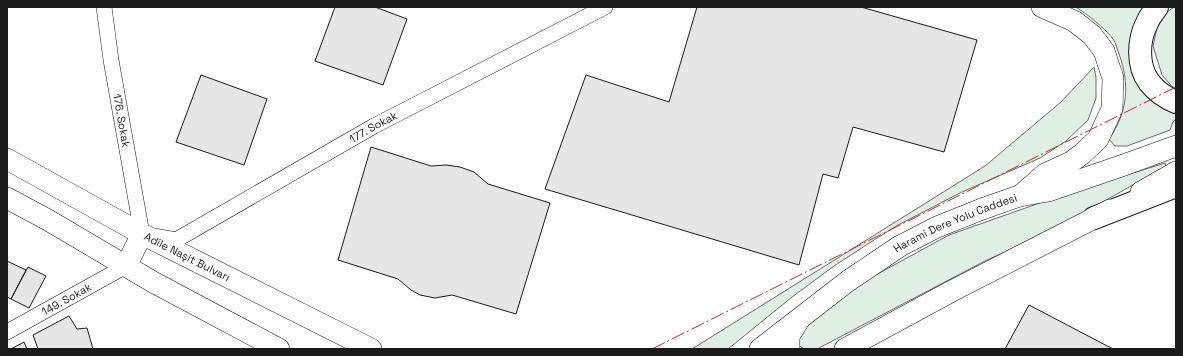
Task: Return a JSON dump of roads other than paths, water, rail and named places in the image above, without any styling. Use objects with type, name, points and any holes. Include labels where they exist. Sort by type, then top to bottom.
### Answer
[{"type":"highway","points":[[1157,7],[1146,23],[1140,41],[1141,64],[1149,82],[1166,97],[1176,102]]},
{"type":"highway","points":[[1094,218],[1176,186]]},
{"type":"main road","points":[[1019,196],[1045,174],[1071,162],[1082,154],[1098,139],[1112,109],[1113,78],[1104,51],[1092,35],[1074,21],[1042,7]]},
{"type":"main road","name":"Harami Dere Yolu Caddesi","points":[[760,349],[848,281],[900,246],[937,227],[1019,196],[1048,191],[1176,146]]},
{"type":"main road","name":"Adile Naşit Bulvarı","points":[[7,159],[142,234],[371,349]]},
{"type":"main road","points":[[845,349],[952,291],[1094,218],[1176,172]]},
{"type":"main road","points":[[7,198],[48,220],[153,282],[280,349]]},
{"type":"main road","points":[[126,266],[142,234]]},
{"type":"main road","points":[[789,349],[789,336],[801,318]]},
{"type":"street","name":"176. Sokak","points":[[104,7],[111,60],[142,234]]},
{"type":"street","name":"177. Sokak","points":[[142,234],[176,240],[374,126],[605,7]]},
{"type":"street","name":"149. Sokak","points":[[7,332],[126,266]]}]
